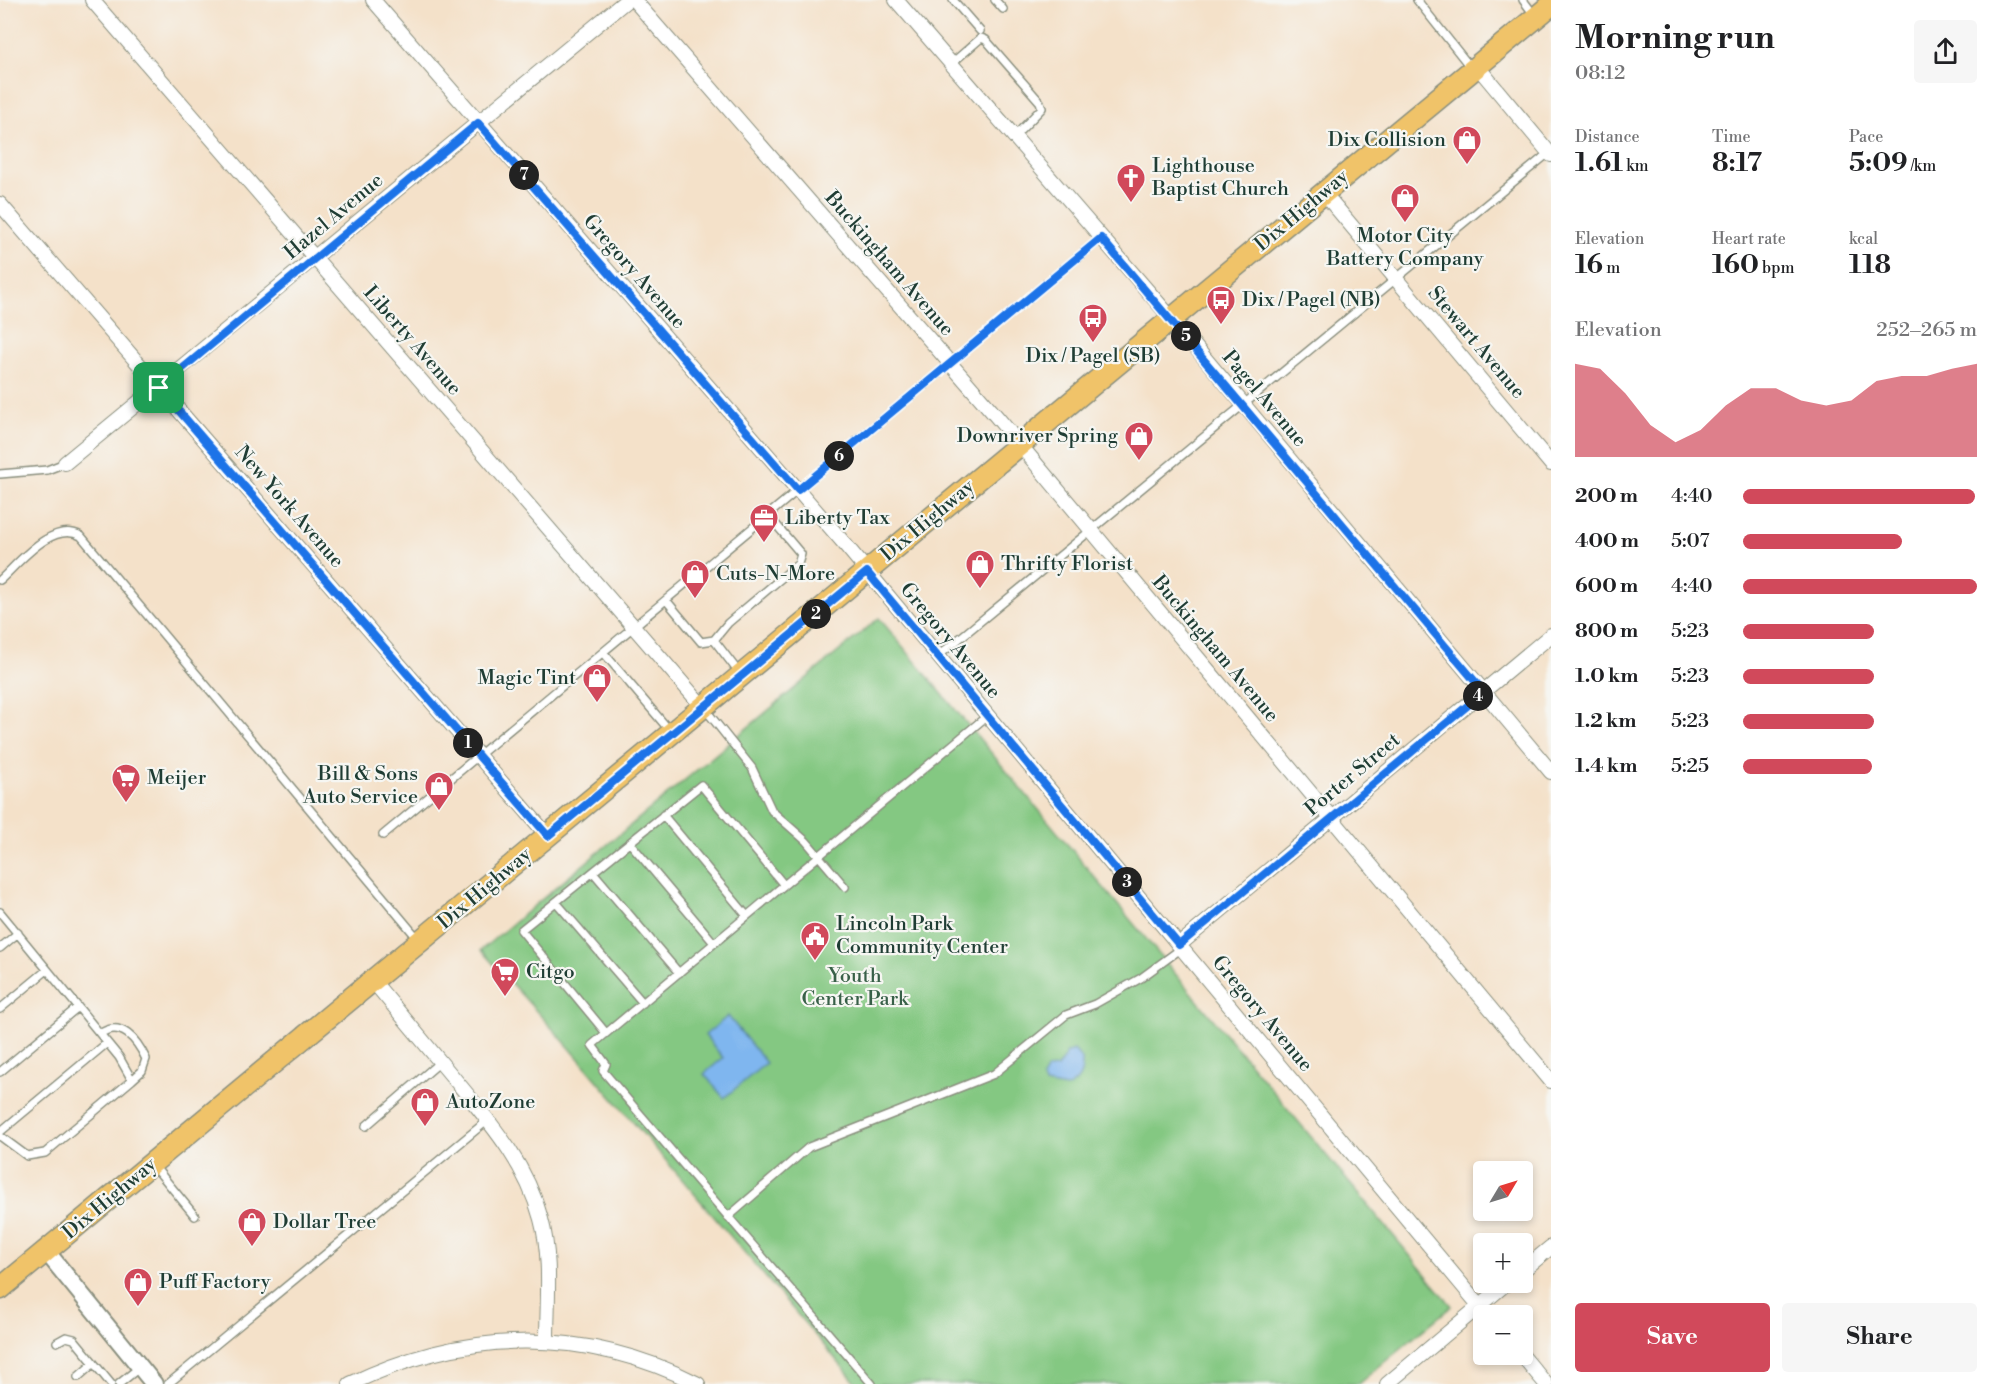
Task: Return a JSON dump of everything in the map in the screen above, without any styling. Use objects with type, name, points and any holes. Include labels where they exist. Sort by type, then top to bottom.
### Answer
[{"type":"main road","name":"Dix Highway","points":[[0,1289],[1544,12]]},
{"type":"street","name":"Liberty Avenue","points":[[92,0],[703,707]]},
{"type":"street","name":"Gregory Avenue","points":[[373,0],[798,490],[1479,1305]]},
{"type":"street","name":"Hazel Avenue","points":[[65,463],[159,388],[627,0]]},
{"type":"street","name":"Buckingham Avenue","points":[[634,0],[950,363],[1551,1081]]},
{"type":"street","name":"Pagel Avenue","points":[[896,0],[1172,319],[1551,772]]},
{"type":"street","points":[[1475,68],[1550,153]]},
{"type":"street","name":"Stewart Avenue","points":[[1324,193],[1551,464]]},
{"type":"street","name":"New York Avenue","points":[[0,204],[548,836]]},
{"type":"street","name":"Porter Street","points":[[1180,946],[1551,635]]},
{"type":"street","points":[[374,981],[488,1120],[520,1167],[541,1218],[548,1266],[547,1341]]},
{"type":"street","points":[[1533,1262],[1551,1247]]},
{"type":"street","points":[[46,1251],[154,1384]]},
{"type":"street","points":[[1489,1305],[1499,1293]]},
{"type":"street","points":[[1387,1384],[1473,1319]]},
{"type":"street","points":[[350,1384],[421,1355],[462,1346],[505,1341],[547,1341],[630,1356],[698,1384]]},
{"type":"street","points":[[1530,1365],[1546,1384]]},
{"type":"lane","points":[[953,0],[981,31]]},
{"type":"lane","points":[[995,0],[1003,9]]},
{"type":"lane","points":[[1418,0],[1475,68]]},
{"type":"lane","points":[[1523,0],[1544,12]]},
{"type":"lane","points":[[951,64],[981,38],[986,40],[1040,102],[1042,108],[1014,137]]},
{"type":"lane","points":[[937,657],[1550,153]]},
{"type":"lane","points":[[383,835],[1101,238]]},
{"type":"lane","points":[[0,474],[47,470],[65,463]]},
{"type":"lane","points":[[666,600],[701,642],[714,640],[728,623],[798,564],[801,554],[768,515]]},
{"type":"lane","points":[[0,580],[48,537],[68,531],[81,536],[421,942]]},
{"type":"lane","points":[[714,640],[741,676]]},
{"type":"lane","points":[[603,652],[672,733]]},
{"type":"lane","points":[[703,707],[752,768],[772,811],[806,841],[844,887]]},
{"type":"lane","points":[[872,1384],[603,1071],[606,1064],[592,1045],[987,716]]},
{"type":"lane","points":[[606,1033],[521,930],[701,785],[784,885]]},
{"type":"lane","points":[[663,815],[747,916]]},
{"type":"lane","points":[[630,843],[714,943]]},
{"type":"lane","points":[[593,872],[679,973]]},
{"type":"lane","points":[[556,902],[643,1003]]},
{"type":"lane","points":[[0,912],[100,1034],[132,1080]]},
{"type":"lane","points":[[0,948],[18,933]]},
{"type":"lane","points":[[728,1217],[808,1147],[994,1074],[1066,1015],[1095,1005],[1141,978],[1180,946]]},
{"type":"lane","points":[[0,1009],[47,970]]},
{"type":"lane","points":[[0,1072],[78,1007]]},
{"type":"lane","points":[[100,1034],[107,1029],[117,1028],[126,1031],[140,1046],[146,1059],[142,1071],[45,1153],[27,1156],[0,1134],[107,1043]]},
{"type":"lane","points":[[366,1126],[440,1062]]},
{"type":"lane","points":[[168,1384],[488,1120]]},
{"type":"lane","points":[[152,1164],[195,1216]]},
{"type":"lane","points":[[57,1342],[66,1337],[74,1339],[111,1384]]},
{"type":"lane","points":[[78,1377],[94,1363]]},
{"type":"lane","points":[[119,1384],[140,1367]]},
{"type":"green space","name":"Youth Center Park","points":[[879,618],[1452,1306],[1358,1384],[857,1384],[568,1046],[481,950]]},
{"type":"water","points":[[728,1016],[766,1063],[724,1098],[704,1074],[723,1058],[705,1035]]},
{"type":"water","points":[[1074,1050],[1082,1059],[1082,1069],[1077,1080],[1066,1088],[1045,1084],[1042,1078],[1047,1069],[1057,1068],[1067,1053]]},
{"type":"place","name":"Dix Collision","points":[[1467,166]]},
{"type":"place","name":"Lighthouse Baptist Church","points":[[1131,204]]},
{"type":"place","name":"Motor City Battery Company","points":[[1405,224]]},
{"type":"place","name":"Dix / Pagel (NB)","points":[[1221,326]]},
{"type":"place","name":"Dix / Pagel (SB)","points":[[1093,344]]},
{"type":"place","name":"Downriver Spring","points":[[1139,462]]},
{"type":"place","name":"Liberty Tax","points":[[764,544]]},
{"type":"place","name":"Thrifty Florist","points":[[980,590]]},
{"type":"place","name":"Cuts-N-More","points":[[695,600]]},
{"type":"place","name":"Magic Tint","points":[[597,704]]},
{"type":"place","name":"Meijer","points":[[126,804]]},
{"type":"place","name":"Bill & Sons Auto Service","points":[[439,812]]},
{"type":"place","name":"Lincoln Park Community Center","points":[[815,962]]},
{"type":"place","name":"Citgo","points":[[505,998]]},
{"type":"place","name":"AutoZone","points":[[425,1128]]},
{"type":"place","name":"Dollar Tree","points":[[252,1248]]},
{"type":"place","name":"Puff Factory","points":[[138,1308]]},
{"type":"route","points":[[478,123],[798,490],[1101,238],[1172,319],[1484,692],[1179,945],[867,572],[548,836],[159,388],[478,123]]}]
